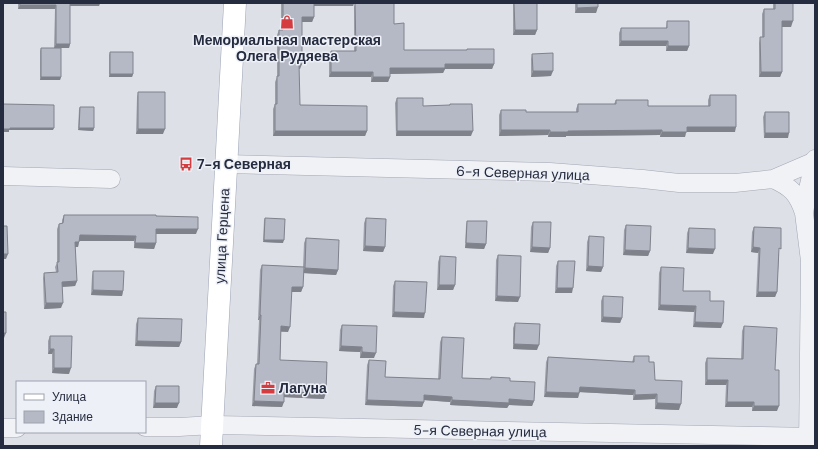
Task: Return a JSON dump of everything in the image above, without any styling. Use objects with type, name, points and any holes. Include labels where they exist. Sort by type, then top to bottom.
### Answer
[{"type":"main road","name":"улица Герцена","points":[[212,436],[235,3]]},
{"type":"street","name":"6-я Северная улица","points":[[226,164],[550,172],[679,183],[735,182],[773,179],[815,160]]},
{"type":"street","points":[[804,213],[815,160]]},
{"type":"street","points":[[3,176],[111,178]]},
{"type":"street","points":[[773,179],[784,184],[794,192],[804,213],[810,261],[811,440]]},
{"type":"street","name":"5-я Северная улица","points":[[146,427],[179,427],[212,436],[811,440]]},
{"type":"street","points":[[3,428],[16,428]]},
{"type":"building","points":[[20,3],[70,3],[70,44],[56,44],[56,5],[20,5]]},
{"type":"building","points":[[283,3],[314,3],[314,17],[302,17],[302,64],[299,64],[300,105],[367,106],[367,131],[275,131],[277,76],[279,76],[279,30],[283,30]]},
{"type":"building","points":[[355,3],[394,3],[394,24],[404,23],[404,50],[494,49],[494,64],[445,64],[445,68],[390,68],[390,77],[373,77],[373,72],[331,72],[331,51],[356,51]]},
{"type":"building","points":[[514,3],[537,3],[537,30],[515,30]]},
{"type":"building","points":[[577,3],[598,3],[598,7],[577,8]]},
{"type":"building","points":[[775,3],[793,3],[793,21],[782,21],[782,72],[761,72],[760,37],[764,37],[764,9],[775,9]]},
{"type":"building","points":[[667,21],[689,21],[689,46],[668,46],[668,41],[621,41],[621,28],[667,28]]},
{"type":"building","points":[[41,48],[61,48],[61,77],[41,77]]},
{"type":"building","points":[[110,52],[133,52],[133,74],[110,74]]},
{"type":"building","points":[[553,53],[553,71],[533,71],[532,54]]},
{"type":"building","points":[[138,92],[165,92],[165,129],[138,129]]},
{"type":"building","points":[[710,95],[736,95],[736,127],[687,127],[687,132],[662,132],[662,130],[550,132],[550,130],[501,130],[501,110],[526,110],[526,112],[578,112],[578,104],[616,104],[616,100],[648,100],[648,106],[710,106]]},
{"type":"building","points":[[397,98],[423,98],[423,106],[472,104],[473,131],[397,131]]},
{"type":"building","points":[[3,104],[54,105],[54,128],[3,129]]},
{"type":"building","points":[[80,107],[94,107],[94,128],[79,128]]},
{"type":"building","points":[[765,112],[789,112],[789,133],[765,133]]},
{"type":"building","points":[[64,215],[156,215],[198,217],[198,229],[156,229],[156,243],[135,243],[136,236],[80,235],[79,242],[75,242],[77,281],[62,282],[63,303],[46,303],[44,273],[58,272],[57,262],[59,262],[59,224],[63,223]]},
{"type":"building","points":[[265,218],[285,219],[284,240],[264,240]]},
{"type":"building","points":[[366,218],[386,219],[385,247],[365,246]]},
{"type":"building","points":[[467,221],[487,221],[486,244],[466,243]]},
{"type":"building","points":[[533,222],[551,222],[550,248],[532,247]]},
{"type":"building","points":[[626,225],[651,226],[650,251],[625,250]]},
{"type":"building","points":[[3,226],[7,226],[8,254],[3,254]]},
{"type":"building","points":[[754,227],[781,228],[781,249],[779,248],[777,292],[758,292],[760,248],[753,247]]},
{"type":"building","points":[[689,228],[715,229],[715,249],[688,248]]},
{"type":"building","points":[[589,236],[604,237],[603,267],[588,266]]},
{"type":"building","points":[[306,238],[339,240],[338,270],[305,268]]},
{"type":"building","points":[[498,255],[521,256],[520,297],[497,296]]},
{"type":"building","points":[[440,256],[456,257],[455,285],[439,285]]},
{"type":"building","points":[[558,261],[575,261],[573,288],[557,288]]},
{"type":"building","points":[[262,265],[304,267],[303,287],[292,287],[290,327],[281,326],[280,360],[327,362],[326,393],[284,392],[284,402],[254,401],[256,364],[259,364]]},
{"type":"building","points":[[661,267],[684,268],[683,291],[710,291],[710,301],[724,301],[723,323],[695,322],[696,306],[660,305]]},
{"type":"building","points":[[93,271],[124,271],[123,291],[93,290]]},
{"type":"building","points":[[395,281],[427,282],[425,313],[394,312]]},
{"type":"building","points":[[603,296],[623,297],[622,318],[603,317]]},
{"type":"building","points":[[3,312],[6,312],[6,333],[3,333]]},
{"type":"building","points":[[138,318],[182,319],[181,342],[137,341]]},
{"type":"building","points":[[515,323],[540,324],[539,345],[514,344]]},
{"type":"building","points":[[342,325],[377,326],[376,353],[362,352],[362,347],[341,346]]},
{"type":"building","points":[[744,326],[777,328],[775,370],[779,370],[779,406],[754,406],[754,402],[727,402],[728,380],[707,380],[707,358],[743,359]]},
{"type":"building","points":[[50,336],[72,336],[71,368],[54,368],[54,349],[50,349]]},
{"type":"building","points":[[442,337],[464,338],[462,378],[510,378],[510,381],[535,382],[534,401],[509,399],[509,403],[452,400],[452,397],[424,395],[424,402],[367,400],[369,360],[386,361],[385,377],[440,379]]},
{"type":"building","points":[[634,356],[649,356],[649,362],[654,362],[655,380],[682,381],[681,404],[657,403],[657,394],[635,395],[635,390],[580,387],[579,393],[546,392],[548,357],[634,362]]},
{"type":"building","points":[[156,386],[179,386],[179,403],[155,403]]},
{"type":"place","name":"Мемориальная мастерская Олега Рудяева","points":[[287,22]]},
{"type":"place","name":"7-я Северная","points":[[186,164]]},
{"type":"place","name":"Лагуна","points":[[268,388]]}]
